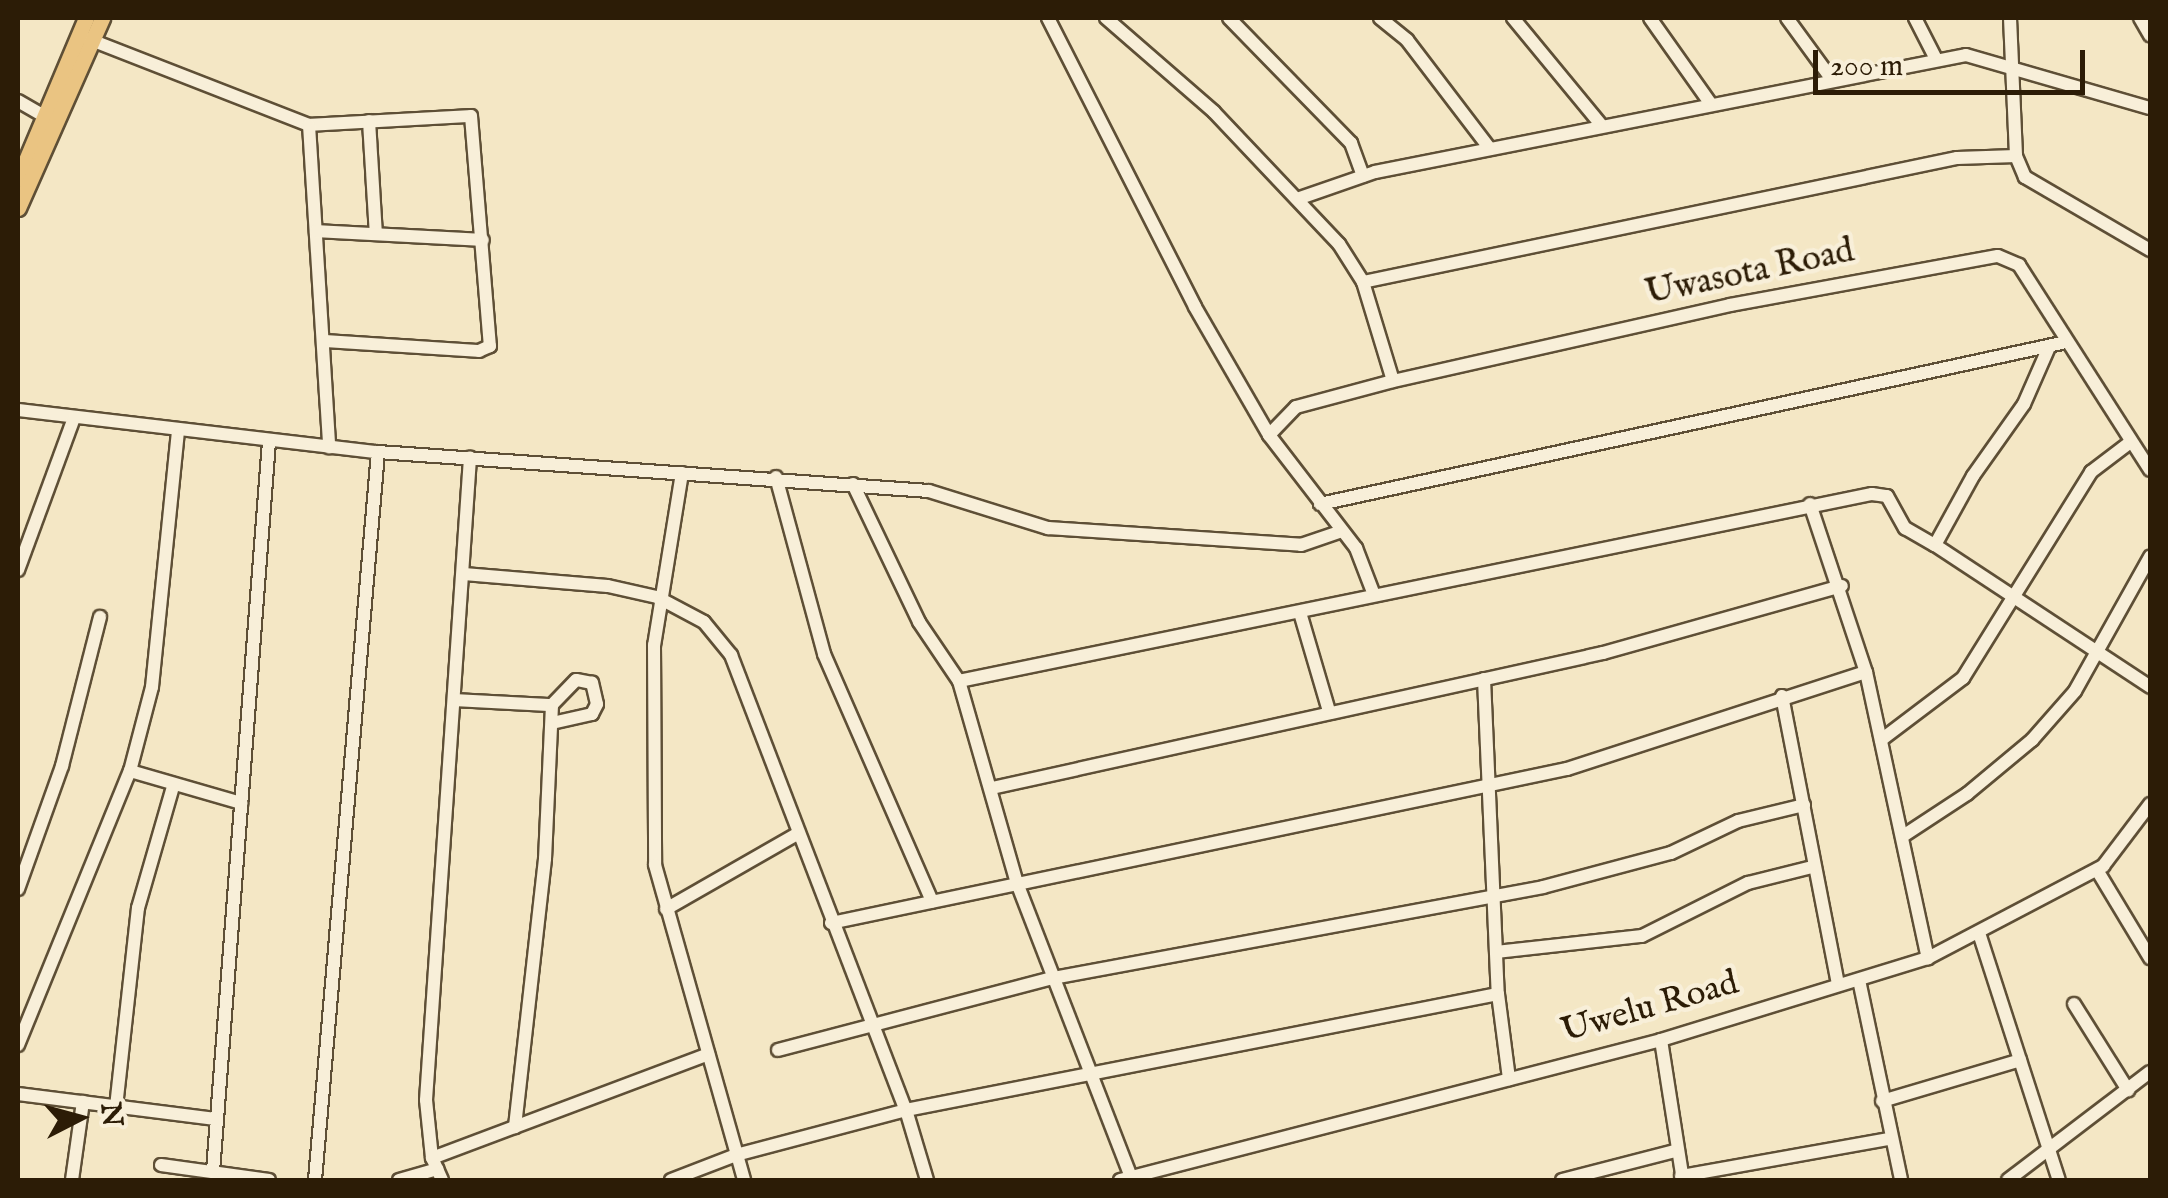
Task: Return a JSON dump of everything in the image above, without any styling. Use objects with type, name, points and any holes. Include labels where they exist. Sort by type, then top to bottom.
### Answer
[{"type":"main road","points":[[18,208],[86,38],[86,18]]},
{"type":"main road","points":[[18,179],[44,116],[86,38],[102,18]]},
{"type":"street","points":[[1048,18],[1195,307],[1269,435],[1342,530],[1374,594]]},
{"type":"street","points":[[1106,18],[1300,198],[1363,282],[1393,381]]},
{"type":"street","points":[[1230,18],[1352,143],[1363,176]]},
{"type":"street","points":[[1380,18],[1407,40],[1490,149]]},
{"type":"street","points":[[1514,18],[1602,126]]},
{"type":"street","points":[[1650,18],[1711,104]]},
{"type":"street","points":[[1787,18],[1833,81]]},
{"type":"street","points":[[1915,18],[1936,59]]},
{"type":"street","points":[[2010,18],[2016,156],[2031,182],[2150,250]]},
{"type":"street","points":[[2140,18],[2150,35]]},
{"type":"street","points":[[86,38],[309,125],[472,116],[490,346],[479,350],[323,342]]},
{"type":"street","points":[[1300,198],[1363,176],[1966,55],[2012,63],[2151,107]]},
{"type":"street","points":[[18,101],[44,116]]},
{"type":"street","points":[[369,121],[376,234]]},
{"type":"street","points":[[309,125],[329,447]]},
{"type":"street","points":[[1363,282],[1957,158],[2016,156]]},
{"type":"street","points":[[316,231],[484,240]]},
{"type":"street","name":"Uwasota Road","points":[[1269,435],[1296,407],[1393,381],[1730,305],[1998,256],[2019,266],[2066,342],[2104,391],[2129,442],[2150,470]]},
{"type":"street","points":[[1320,504],[2066,342]]},
{"type":"street","points":[[1934,546],[2024,404],[2048,346]]},
{"type":"street","points":[[18,410],[378,452],[853,484],[979,502],[1048,528],[1302,546],[1342,530]]},
{"type":"street","points":[[18,570],[74,418]]},
{"type":"street","points":[[18,1045],[130,771],[152,687],[178,431]]},
{"type":"street","points":[[212,1170],[269,442]]},
{"type":"street","points":[[1881,740],[1962,678],[2015,601],[2091,472],[2129,442]]},
{"type":"street","points":[[315,1180],[378,452]]},
{"type":"street","points":[[437,1169],[426,1100],[470,458]]},
{"type":"street","points":[[682,473],[657,597],[654,865],[744,1180]]},
{"type":"street","points":[[776,478],[824,654],[932,902]]},
{"type":"street","points":[[853,484],[919,622],[958,682],[1017,883],[1128,1180]]},
{"type":"street","points":[[958,682],[1301,616],[1374,594],[1878,493],[1896,505],[1905,528],[2150,687]]},
{"type":"street","points":[[1810,504],[1842,586],[1866,672],[1928,958]]},
{"type":"street","points":[[1903,836],[1967,794],[2032,740],[2075,691],[2150,557]]},
{"type":"street","points":[[464,574],[608,586],[657,597],[704,622],[730,655],[795,835],[906,1110],[927,1180]]},
{"type":"street","points":[[992,788],[1484,678],[1842,586]]},
{"type":"street","points":[[1301,616],[1329,712]]},
{"type":"street","points":[[18,890],[62,766],[100,617]]},
{"type":"street","points":[[831,923],[1568,769],[1782,696],[1866,672]]},
{"type":"street","points":[[1484,678],[1498,994],[1510,1079]]},
{"type":"street","points":[[515,1127],[545,859],[552,705],[576,680],[592,683],[598,704],[592,714],[552,723]]},
{"type":"street","points":[[1782,696],[1804,804],[1812,867],[1838,984]]},
{"type":"street","points":[[455,700],[552,705]]},
{"type":"street","points":[[130,771],[172,787],[241,803]]},
{"type":"street","points":[[116,1107],[138,908],[172,787]]},
{"type":"street","points":[[778,1050],[872,1022],[1053,978],[1638,862],[1738,821],[1804,804]]},
{"type":"street","name":"Uwelu Road","points":[[1128,1180],[1661,1040],[1928,958],[1980,936],[2096,870],[2150,804]]},
{"type":"street","points":[[666,909],[795,835]]},
{"type":"street","points":[[1496,952],[1642,936],[1748,883],[1812,867]]},
{"type":"street","points":[[2096,870],[2150,958]]},
{"type":"street","points":[[1980,936],[2059,1180]]},
{"type":"street","points":[[1859,980],[1900,1180]]},
{"type":"street","points":[[671,1180],[736,1154],[906,1110],[1498,994]]},
{"type":"street","points":[[2074,1004],[2128,1090]]},
{"type":"street","points":[[1661,1040],[1682,1178],[1890,1140]]},
{"type":"street","points":[[398,1180],[437,1169],[515,1127],[708,1054]]},
{"type":"street","points":[[1882,1101],[2020,1060]]},
{"type":"street","points":[[2008,1180],[2050,1154],[2150,1073]]},
{"type":"street","points":[[18,1094],[215,1119]]},
{"type":"street","points":[[72,1180],[82,1102]]},
{"type":"street","points":[[1562,1180],[1675,1150]]},
{"type":"street","points":[[161,1165],[270,1180]]}]
